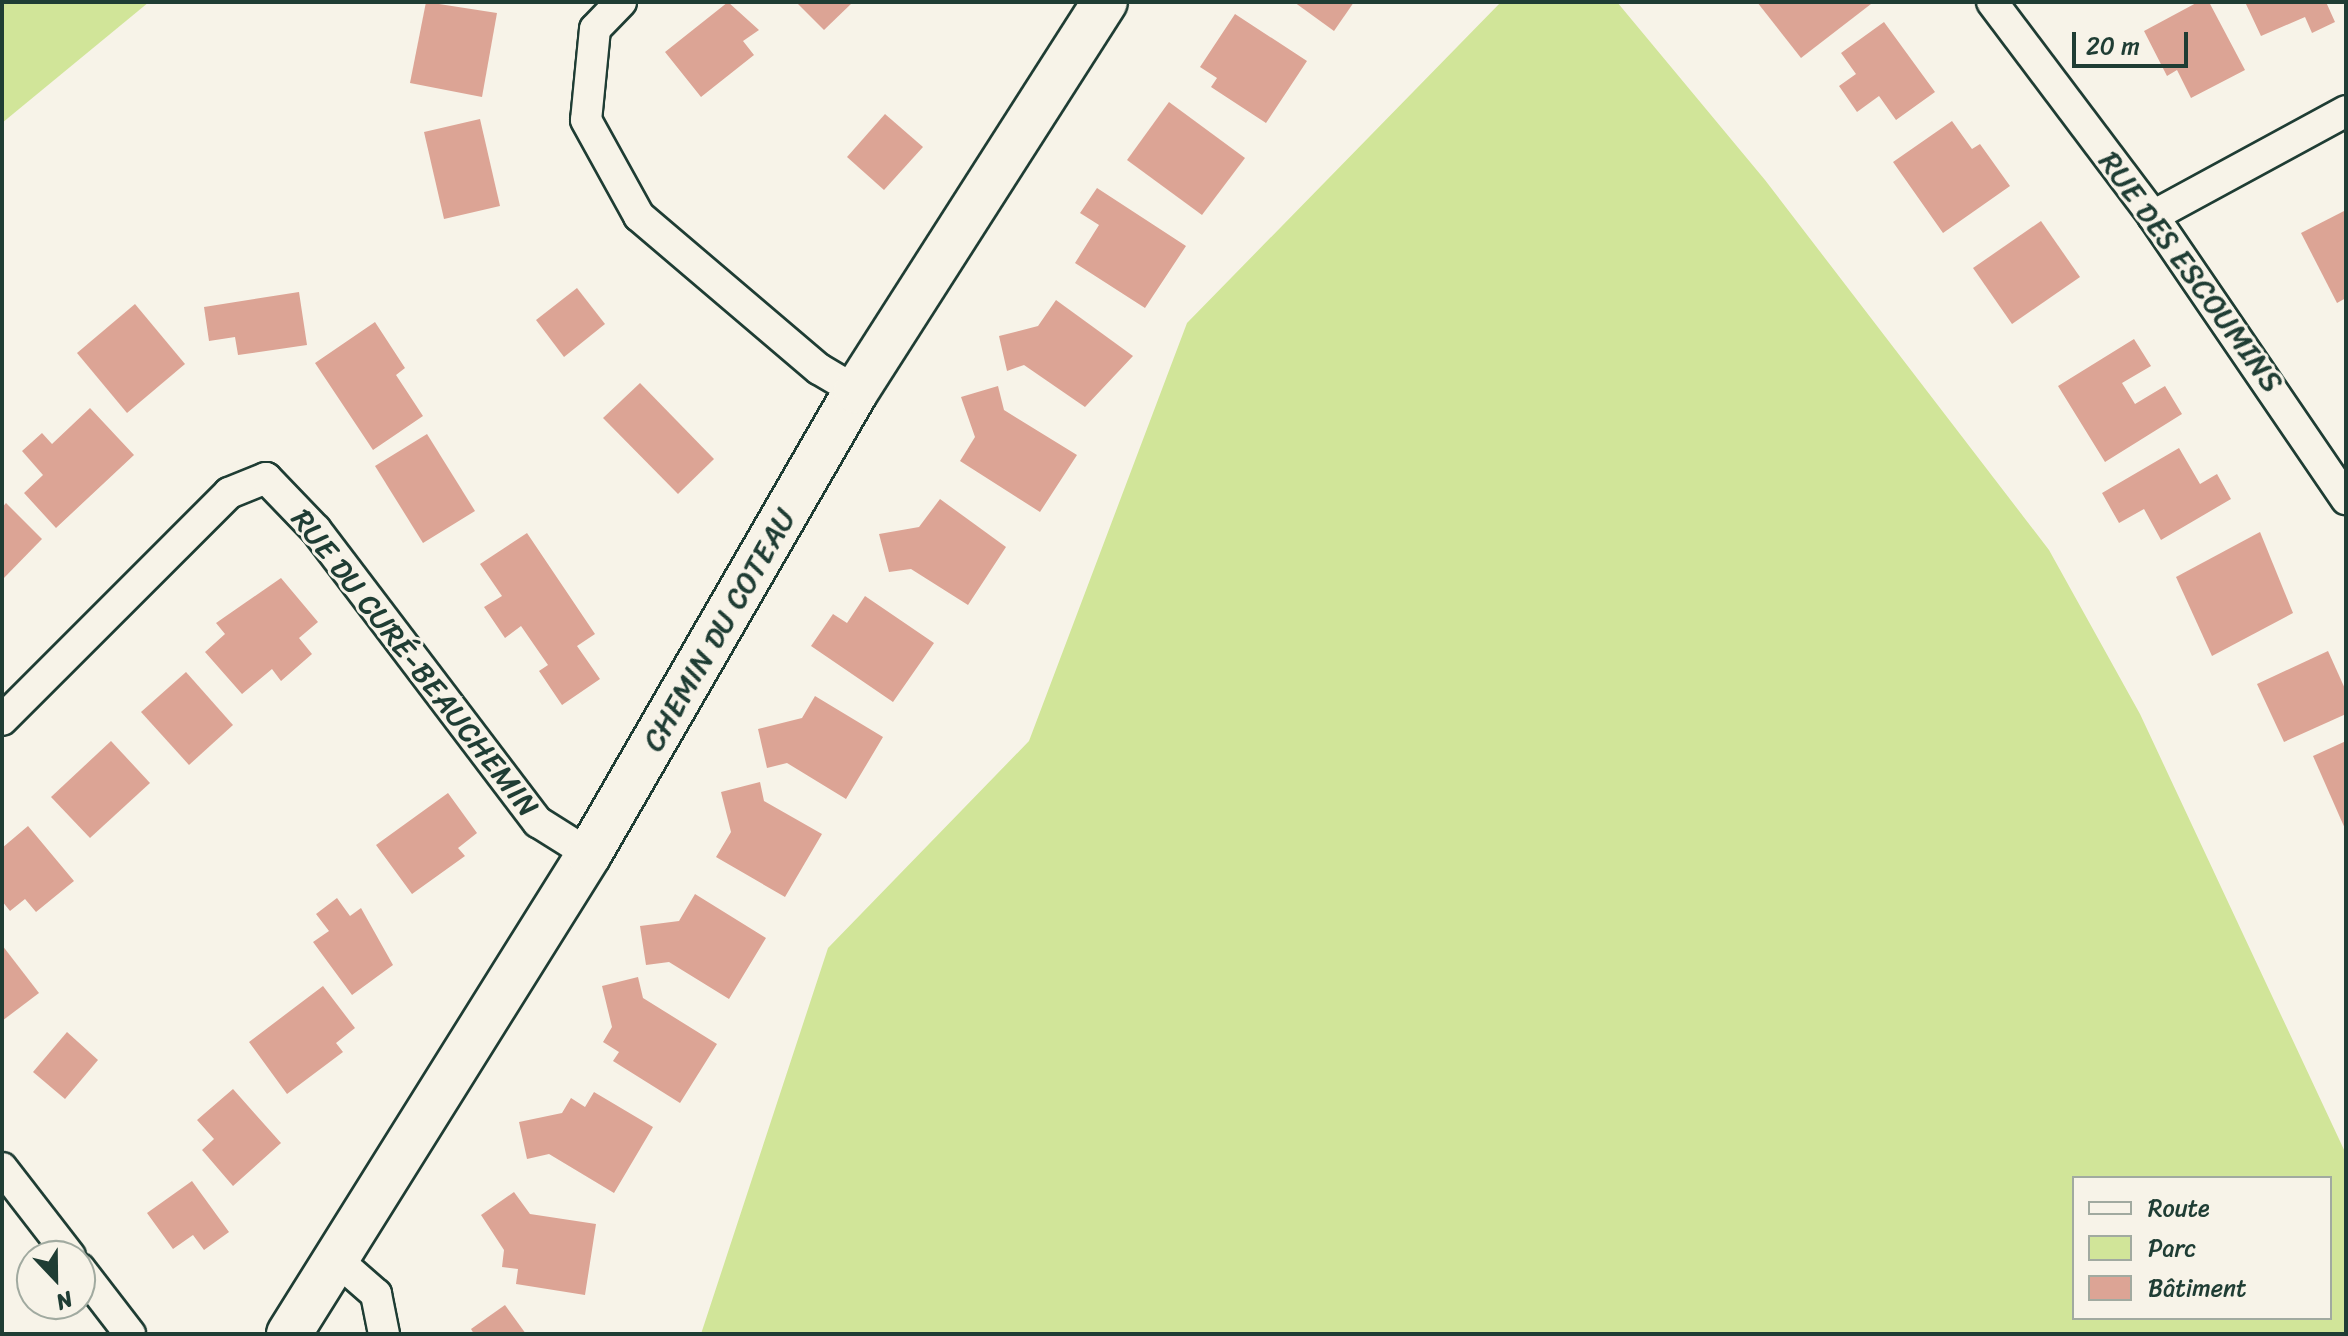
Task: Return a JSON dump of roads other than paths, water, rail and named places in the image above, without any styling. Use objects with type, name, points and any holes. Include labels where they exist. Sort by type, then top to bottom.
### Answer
[{"type":"street","points":[[621,2],[595,29],[586,120],[639,216],[819,369],[856,391]]},
{"type":"street","name":"CHEMIN DU COTEAU","points":[[289,1334],[589,854],[856,391],[1105,2]]},
{"type":"street","name":"RUE DES ESCOUMINS","points":[[1992,2],[2153,216],[2346,499]]},
{"type":"street","name":"RUE DES ESCOUMINS","points":[[2008,2],[2029,49]]},
{"type":"street","points":[[2153,216],[2346,111]]},
{"type":"street","name":"RUE DU CURÉ-BEAUCHEMIN","points":[[2,720],[229,493],[266,478],[316,530],[538,822],[589,854]]},
{"type":"street","points":[[2,1168],[58,1240]]},
{"type":"street","points":[[337,1260],[376,1294],[384,1334]]},
{"type":"street","points":[[96,1290],[130,1334]]}]
